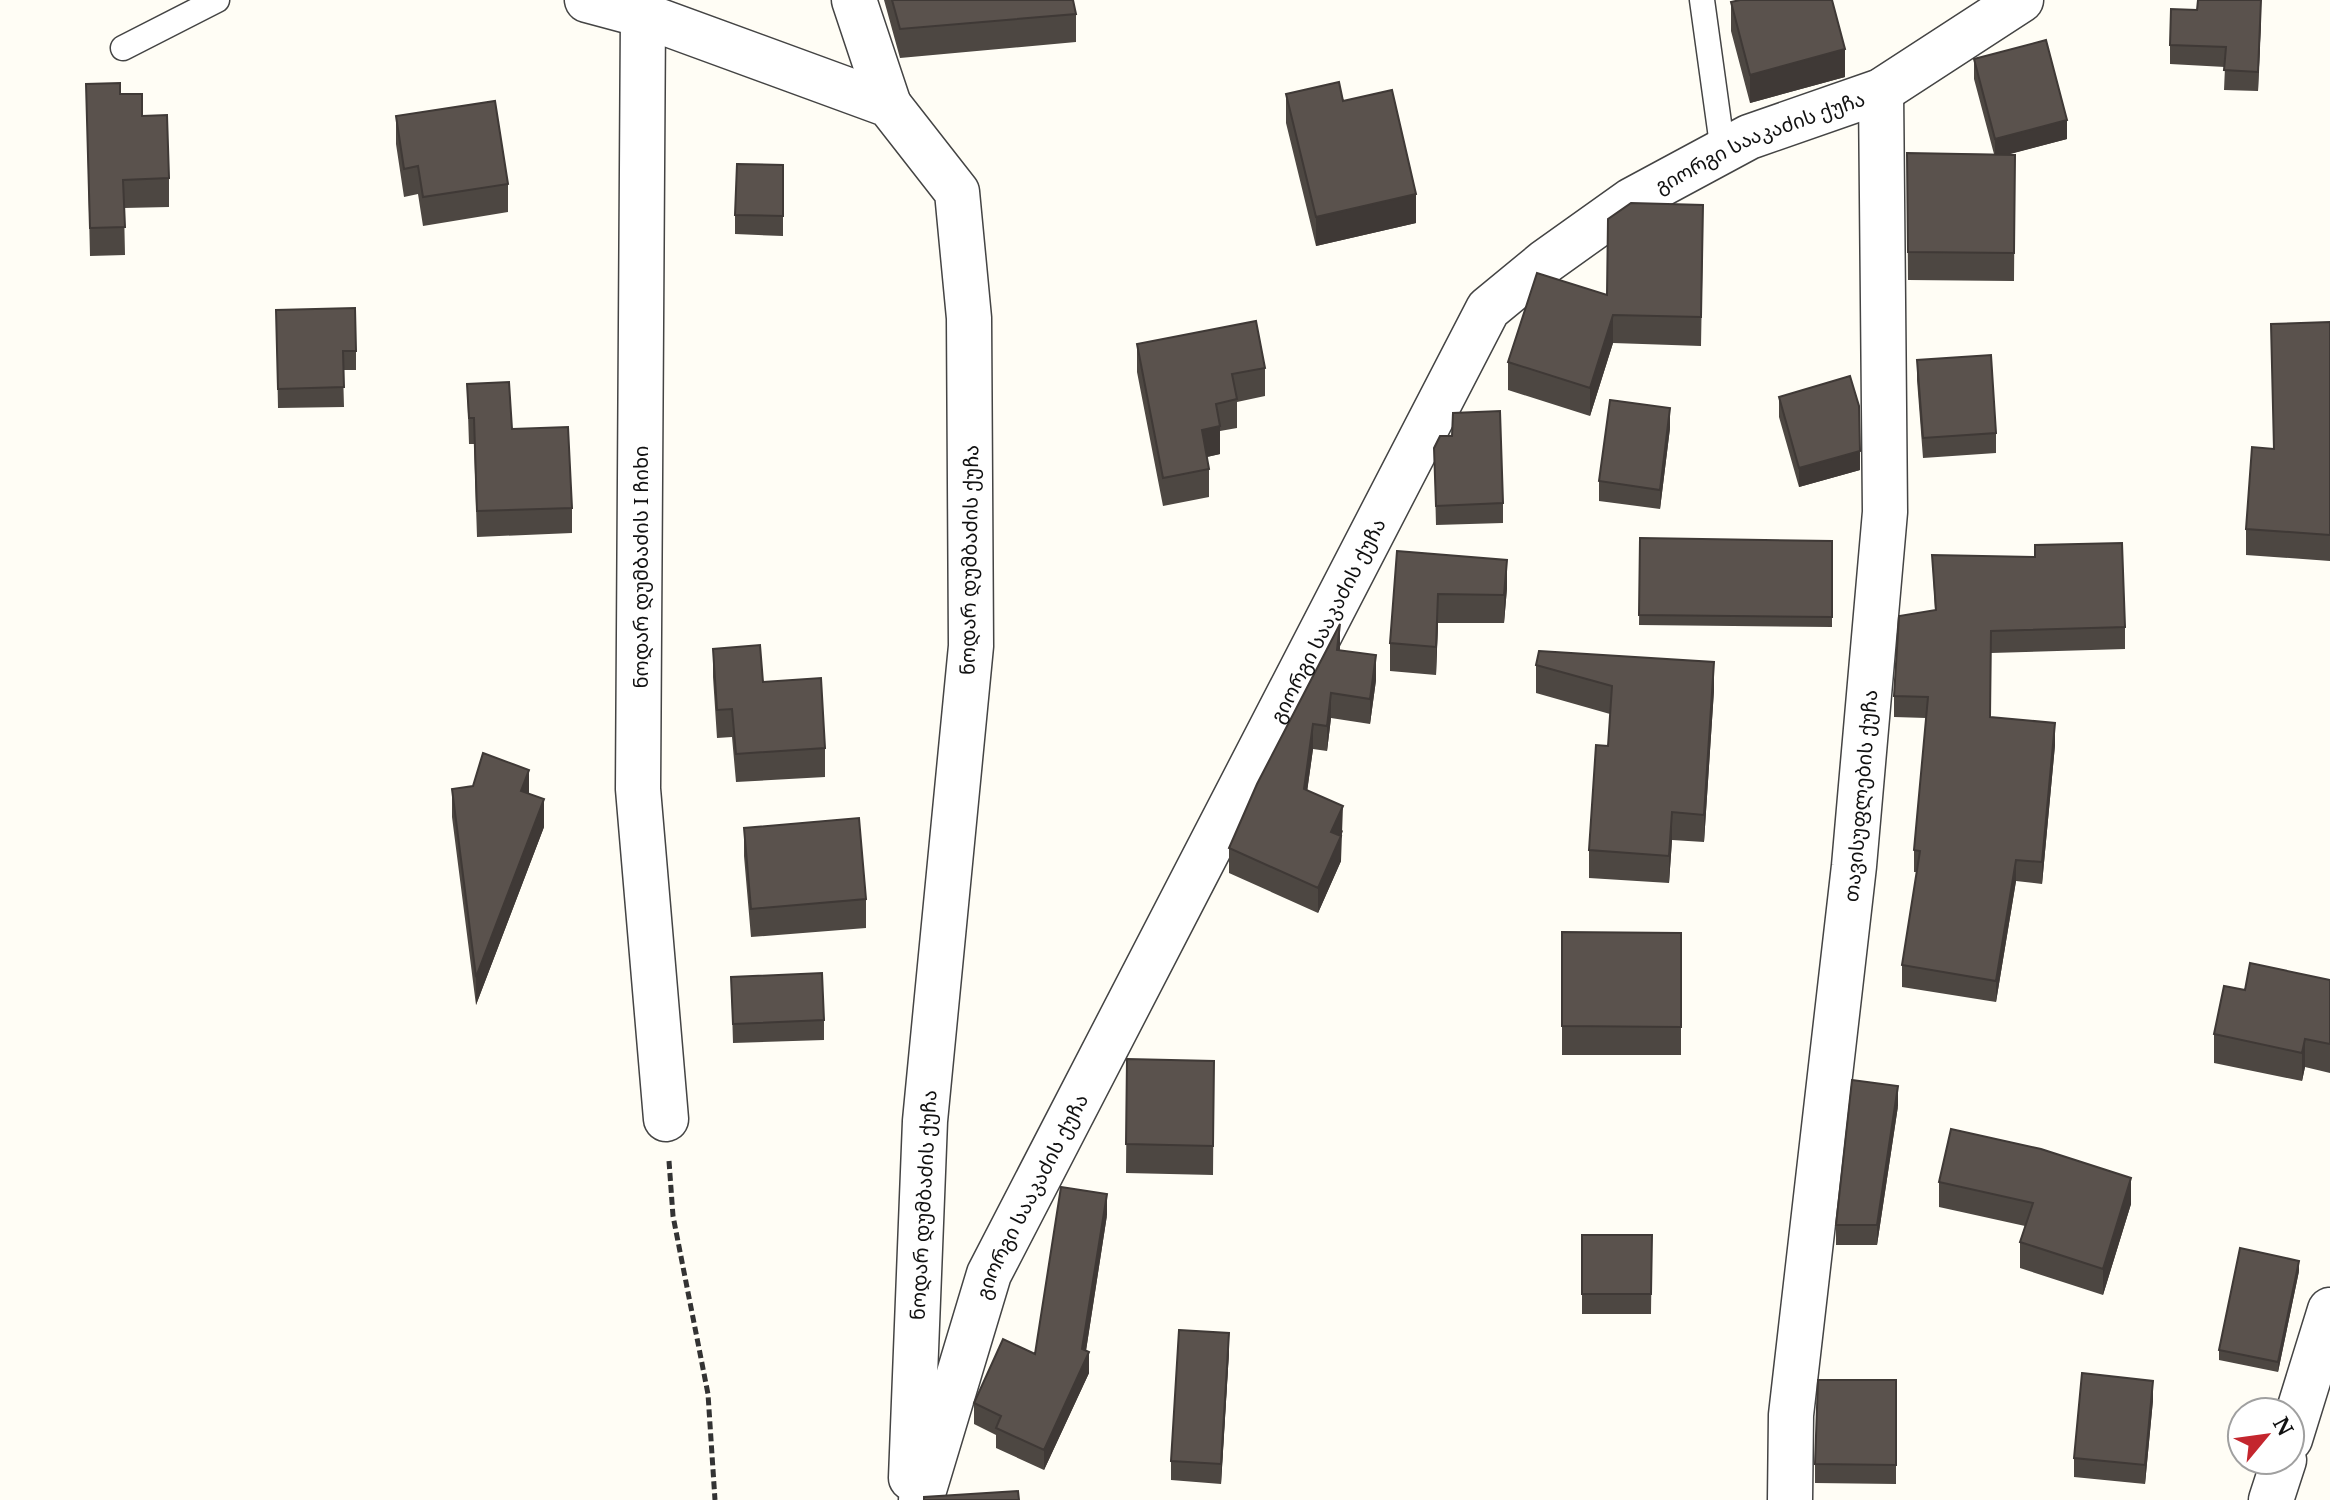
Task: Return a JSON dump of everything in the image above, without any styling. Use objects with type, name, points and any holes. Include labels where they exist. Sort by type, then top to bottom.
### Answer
[{"type":"street","points":[[587,0],[643,15],[889,105]]},
{"type":"street","points":[[854,0],[889,105]]},
{"type":"street","name":"გიორგი სააკაძის ქუჩა","points":[[921,1500],[989,1274],[1488,309],[1545,262],[1632,200],[1749,137],[1881,91],[2021,0]]},
{"type":"street","name":"ნოდარ დუმბაძის I ჩიხი","points":[[643,15],[638,789],[666,1119]]},
{"type":"street","name":"თავისუფლების ქუჩა","points":[[1790,1500],[1791,1415],[1854,866],[1885,512],[1881,91]]},
{"type":"street","name":"ნოდარ დუმბაძის ქუჩა","points":[[889,105],[957,192],[969,318],[971,646],[925,1121],[910,1500]]},
{"type":"street","points":[[2303,1396],[2330,1310]]},
{"type":"street","points":[[2271,1500],[2279,1476]]},
{"type":"lane","points":[[123,48],[217,0]]},
{"type":"lane","points":[[1702,0],[1723,152]]},
{"type":"path","points":[[666,1119],[673,1216],[708,1394],[715,1500]]},
{"type":"building","points":[[892,0],[1073,0],[1076,14],[900,29]]},
{"type":"building","points":[[1832,0],[1845,49],[1750,75],[1731,2]]},
{"type":"building","points":[[2198,0],[2261,0],[2258,72],[2224,70],[2226,47],[2170,45],[2171,9],[2197,10]]},
{"type":"building","points":[[2046,40],[2067,120],[1995,139],[1974,59]]},
{"type":"building","points":[[1339,82],[1343,101],[1392,90],[1416,194],[1316,217],[1286,94]]},
{"type":"building","points":[[120,83],[120,94],[142,94],[142,116],[167,115],[169,178],[123,180],[125,227],[90,228],[86,84]]},
{"type":"building","points":[[495,101],[508,184],[423,197],[418,166],[404,169],[396,116]]},
{"type":"building","points":[[1907,153],[2015,155],[2014,253],[1908,252]]},
{"type":"building","points":[[737,164],[783,165],[783,216],[735,215]]},
{"type":"building","points":[[1631,203],[1703,205],[1701,317],[1613,315],[1590,388],[1508,362],[1537,273],[1607,295],[1608,219]]},
{"type":"building","points":[[355,308],[356,351],[343,351],[344,387],[278,389],[276,310]]},
{"type":"building","points":[[1256,321],[1265,368],[1232,374],[1237,399],[1216,404],[1220,426],[1202,430],[1209,469],[1163,478],[1137,344]]},
{"type":"building","points":[[2330,322],[2330,535],[2246,529],[2252,447],[2274,449],[2271,324]]},
{"type":"building","points":[[1991,355],[1996,433],[1923,438],[1917,360]]},
{"type":"building","points":[[1850,376],[1859,406],[1860,451],[1799,468],[1779,397]]},
{"type":"building","points":[[509,382],[512,429],[568,427],[572,508],[477,511],[474,418],[469,418],[467,384]]},
{"type":"building","points":[[1610,400],[1670,408],[1660,490],[1599,481]]},
{"type":"building","points":[[1500,411],[1503,503],[1436,506],[1434,448],[1440,436],[1452,436],[1453,413]]},
{"type":"building","points":[[1640,538],[1832,541],[1832,617],[1639,615]]},
{"type":"building","points":[[2122,543],[2125,627],[1991,631],[1990,717],[2055,723],[2042,862],[2016,860],[1996,981],[1902,965],[1920,851],[1914,850],[1928,697],[1894,696],[1899,616],[1936,610],[1932,555],[2035,557],[2035,545]]},
{"type":"building","points":[[1397,551],[1507,560],[1504,595],[1438,594],[1436,647],[1390,643]]},
{"type":"building","points":[[1340,624],[1337,650],[1376,655],[1370,699],[1331,693],[1327,726],[1313,724],[1304,789],[1343,806],[1331,832],[1341,836],[1318,888],[1229,848],[1257,784]]},
{"type":"building","points":[[760,645],[763,682],[821,678],[825,748],[736,754],[732,709],[717,710],[713,649]]},
{"type":"building","points":[[1539,651],[1714,662],[1704,815],[1672,812],[1669,856],[1589,850],[1596,745],[1608,746],[1612,686],[1536,665]]},
{"type":"building","points":[[483,753],[529,770],[521,791],[544,799],[476,977],[452,789],[473,786]]},
{"type":"building","points":[[859,818],[866,899],[751,909],[744,828]]},
{"type":"building","points":[[1562,932],[1681,933],[1681,1027],[1562,1026]]},
{"type":"building","points":[[2250,963],[2330,980],[2330,1044],[2305,1039],[2302,1053],[2214,1034],[2224,986],[2245,990]]},
{"type":"building","points":[[822,973],[824,1020],[733,1024],[731,977]]},
{"type":"building","points":[[1127,1059],[1214,1061],[1213,1146],[1126,1144]]},
{"type":"building","points":[[1852,1080],[1898,1086],[1877,1225],[1836,1225]]},
{"type":"building","points":[[1951,1129],[2041,1149],[2131,1178],[2103,1269],[2020,1242],[2033,1203],[1939,1182]]},
{"type":"building","points":[[1061,1187],[1107,1194],[1082,1349],[1089,1352],[1044,1450],[996,1428],[1001,1416],[974,1403],[1003,1339],[1035,1354]]},
{"type":"building","points":[[1582,1235],[1652,1235],[1651,1294],[1582,1294]]},
{"type":"building","points":[[2240,1248],[2299,1261],[2278,1362],[2219,1350]]},
{"type":"building","points":[[1179,1330],[1229,1333],[1221,1464],[1171,1461]]},
{"type":"building","points":[[2082,1373],[2153,1381],[2145,1465],[2074,1458]]},
{"type":"building","points":[[1818,1380],[1896,1380],[1896,1465],[1815,1464]]},
{"type":"building","points":[[1018,1491],[1019,1500],[924,1500],[924,1497]]}]
